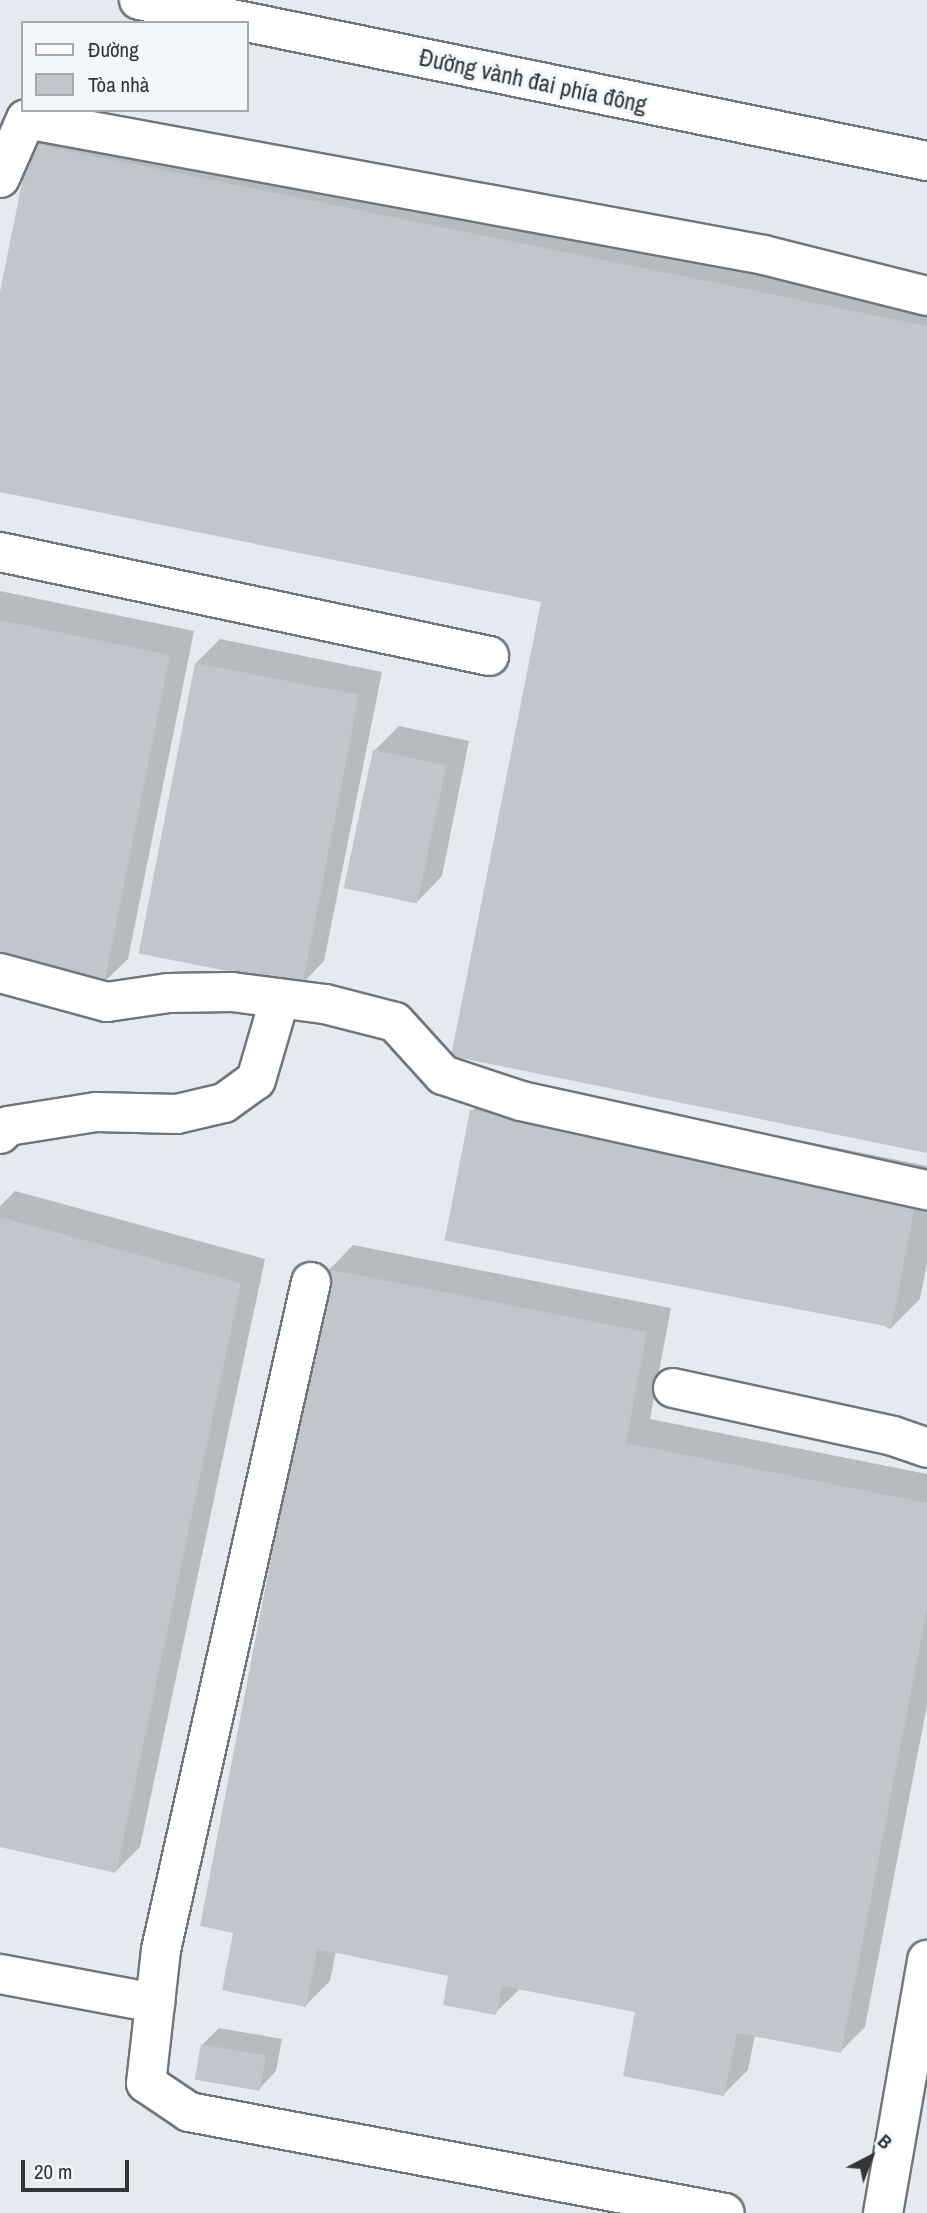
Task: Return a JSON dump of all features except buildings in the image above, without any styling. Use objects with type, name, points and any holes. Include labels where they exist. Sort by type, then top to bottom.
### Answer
[{"type":"street","name":"Đường vành đai phía đông","points":[[139,0],[242,21]]},
{"type":"street","name":"Đường vành đai phía đông","points":[[248,22],[927,161]]},
{"type":"street","points":[[0,178],[26,119],[764,256],[927,296]]},
{"type":"street","points":[[0,552],[489,656]]},
{"type":"street","points":[[0,973],[107,1002],[181,993],[232,992],[280,998],[395,1021],[443,1075],[521,1101],[927,1190]]},
{"type":"street","points":[[0,1134],[8,1126],[96,1112],[177,1114],[224,1103],[256,1080],[280,998]]},
{"type":"street","points":[[311,1282],[161,1950],[146,2083],[189,2112],[725,2213]]},
{"type":"street","points":[[673,1388],[893,1436],[927,1448]]},
{"type":"street","points":[[883,2213],[927,1960]]},
{"type":"street","points":[[0,1974],[155,2003]]}]
